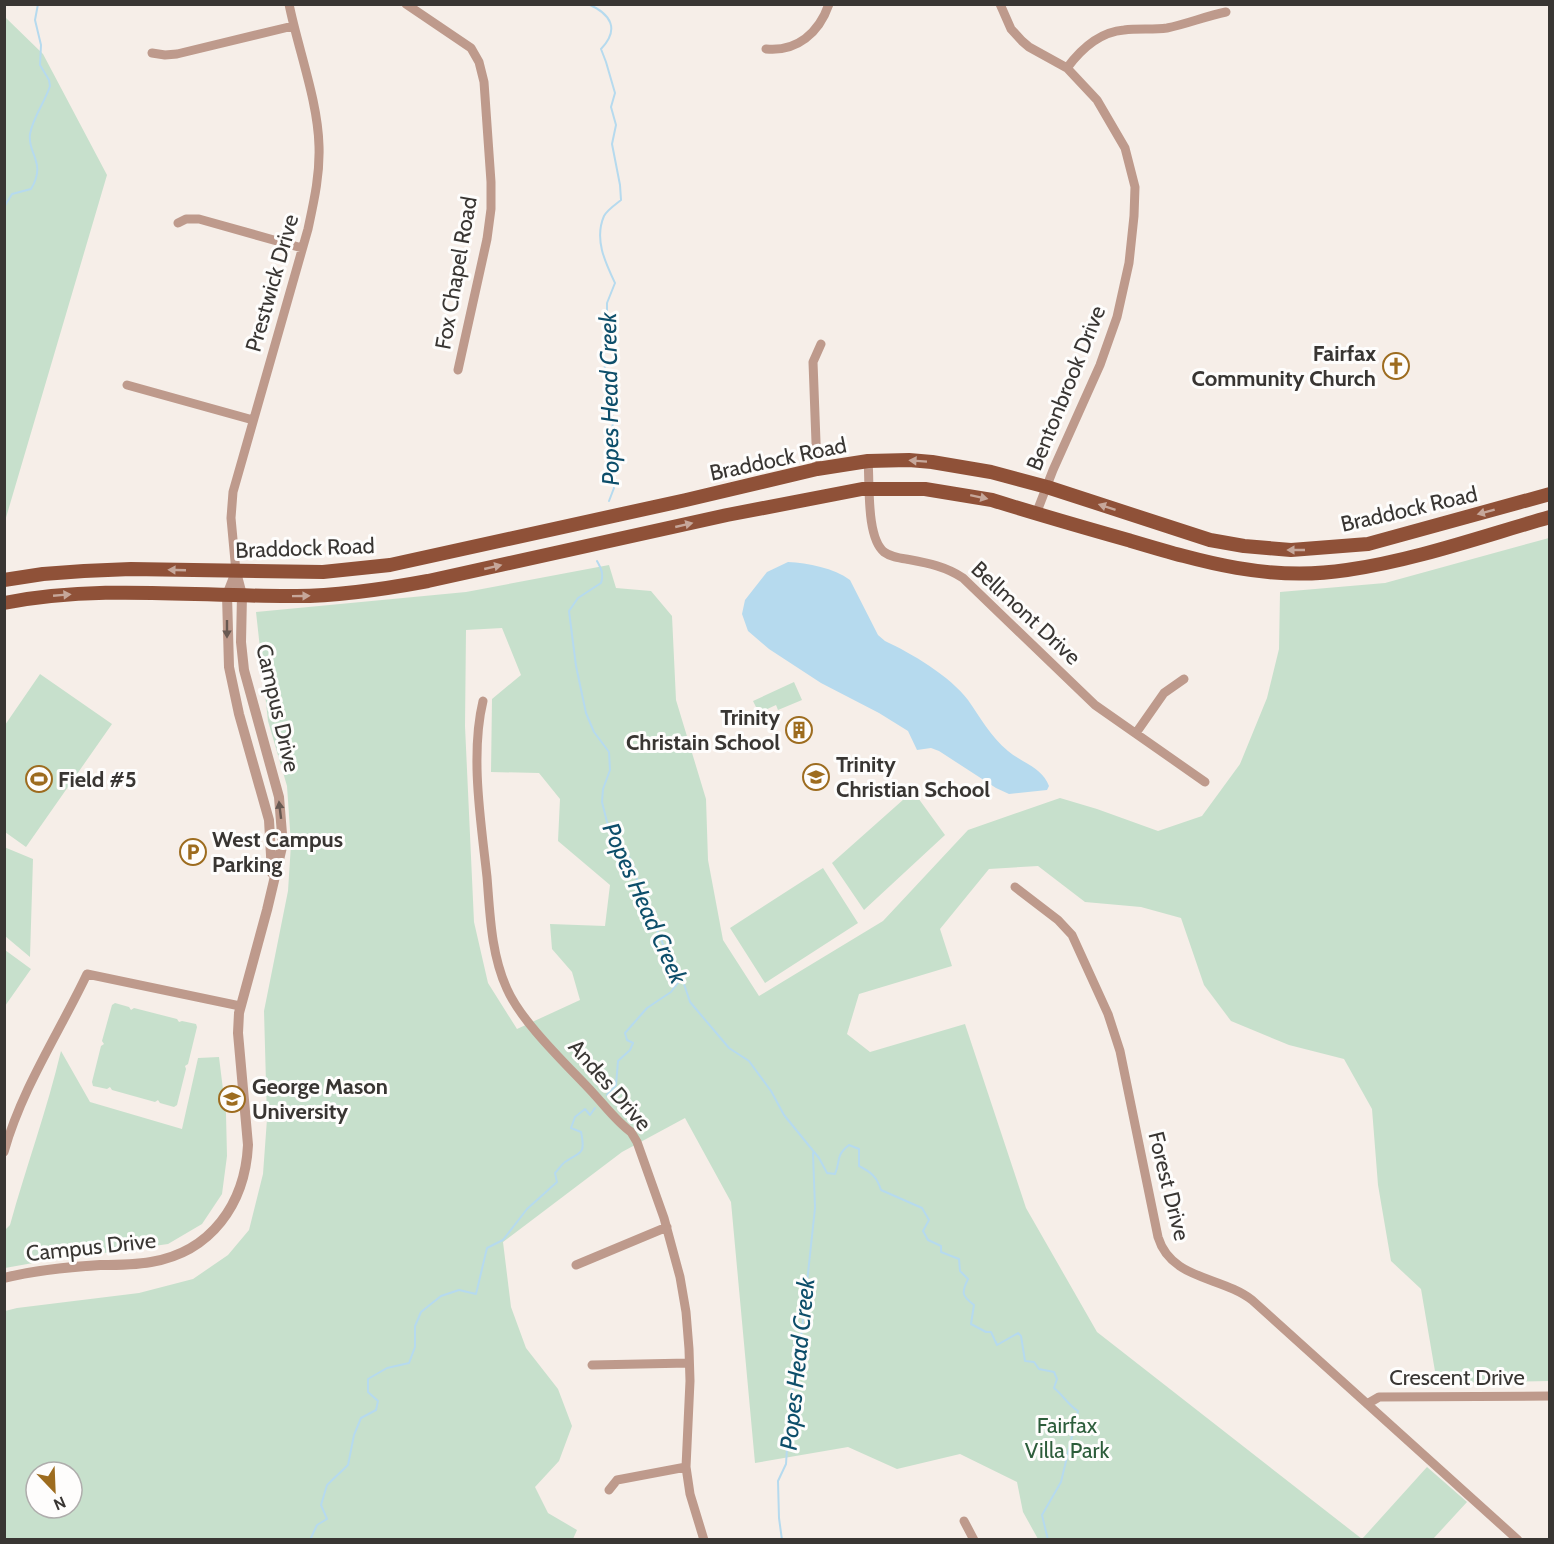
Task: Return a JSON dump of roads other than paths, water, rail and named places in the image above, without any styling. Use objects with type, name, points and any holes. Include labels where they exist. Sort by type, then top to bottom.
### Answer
[{"type":"main road","name":"Braddock Road","points":[[4,580],[96,570],[323,573],[390,565],[686,501],[817,469],[868,461],[909,460],[956,465],[991,472],[1047,487],[1209,540],[1292,550],[1368,544],[1550,494]]},
{"type":"main road","name":"Braddock Road","points":[[4,603],[84,593],[339,594],[389,588],[796,501],[870,489],[941,490],[992,500],[1208,564],[1263,572],[1346,570],[1393,561],[1550,517]]},
{"type":"street","name":"Prestwick Drive","points":[[236,572],[232,502],[316,192],[320,146],[315,111],[289,4]]},
{"type":"street","name":"Fox Chapel Road","points":[[406,4],[471,48],[479,62],[484,82],[491,209],[487,239],[458,370]]},
{"type":"street","points":[[766,49],[785,49],[805,39],[821,22],[829,4]]},
{"type":"street","name":"Bentonbrook Drive","points":[[1000,4],[1011,29],[1022,41],[1067,68],[1088,88],[1119,135],[1129,161],[1135,200],[1129,263],[1117,317],[1103,358],[1036,514]]},
{"type":"street","points":[[1067,68],[1083,48],[1096,39],[1113,32],[1125,29],[1166,28],[1204,16],[1226,12]]},
{"type":"street","points":[[152,53],[177,54],[293,26]]},
{"type":"street","points":[[178,223],[186,219],[199,219],[302,248]]},
{"type":"street","points":[[817,469],[813,362],[821,344]]},
{"type":"street","points":[[127,385],[253,420]]},
{"type":"street","name":"Bellmont Drive","points":[[868,461],[873,535],[879,547],[894,557],[937,565],[963,579],[1095,705],[1205,782]]},
{"type":"street","name":"Campus Drive","points":[[236,572],[227,594],[227,643],[230,674],[269,820],[272,888]]},
{"type":"street","name":"Campus Drive","points":[[4,1278],[42,1270],[152,1262],[183,1252],[218,1226],[234,1203],[244,1177],[249,1145],[238,1033],[240,1006],[282,847],[281,815],[275,783],[244,670],[242,595],[236,572]]},
{"type":"street","points":[[1136,733],[1164,693],[1184,679]]},
{"type":"street","name":"Andes Drive","points":[[483,701],[479,718],[477,755],[493,938],[501,973],[510,995],[522,1013],[631,1132],[637,1142],[667,1227],[684,1300],[690,1381],[686,1467],[690,1494],[704,1539]]},
{"type":"street","name":"Forest Drive","points":[[1015,887],[1058,920],[1072,935],[1108,1014],[1120,1051],[1158,1237],[1171,1261],[1187,1272],[1228,1286],[1246,1296],[1518,1539]]},
{"type":"street","points":[[4,1152],[21,1102],[87,974],[240,1006]]},
{"type":"street","points":[[576,1265],[667,1227]]},
{"type":"street","points":[[592,1365],[689,1363]]},
{"type":"street","name":"Crescent Drive","points":[[1367,1404],[1379,1397],[1550,1396]]},
{"type":"street","points":[[609,1490],[617,1480],[686,1467]]},
{"type":"street","points":[[964,1521],[974,1539]]},
{"type":"water","points":[[788,562],[820,567],[850,580],[878,635],[930,666],[951,682],[968,700],[996,740],[1013,755],[1042,774],[1049,786],[1047,790],[1009,794],[939,751],[931,748],[917,750],[908,731],[821,683],[769,649],[748,631],[742,614],[745,600],[767,572]]},
{"type":"waterway","points":[[4,207],[12,194],[31,189],[37,172],[30,134],[50,86],[40,65],[41,45],[35,20],[38,4]]},
{"type":"waterway","name":"Popes Head Creek","points":[[588,4],[602,12],[610,23],[610,35],[601,49],[615,93],[611,107],[616,125],[612,144],[621,200],[605,214],[600,233],[604,259],[615,283],[607,303],[604,355],[607,405],[614,419],[609,442],[614,488],[609,501]]},
{"type":"waterway","name":"Popes Head Creek","points":[[597,561],[602,571],[601,583],[578,598],[569,611],[576,666],[586,713],[594,732],[609,752],[610,770],[603,789],[602,802],[607,822],[623,845],[634,867],[639,888],[663,944],[682,978],[690,1002],[729,1048],[749,1061],[771,1091],[784,1115],[819,1158],[827,1173],[835,1174],[840,1155],[849,1145],[859,1149],[859,1166],[873,1175],[881,1190],[922,1208],[929,1220],[923,1231],[928,1240],[941,1246],[941,1252],[959,1259],[960,1271],[968,1279],[964,1294],[974,1305],[971,1324],[986,1332],[991,1332],[997,1345],[1018,1333],[1021,1336],[1025,1361],[1034,1362],[1039,1369],[1054,1372],[1057,1379],[1054,1388],[1078,1411],[1061,1482],[1042,1515],[1048,1540]]},
{"type":"waterway","points":[[607,1095],[616,1085],[618,1061],[630,1050],[633,1043],[627,1040],[625,1033],[647,1008],[671,992],[681,979]]},
{"type":"waterway","points":[[310,1540],[317,1525],[327,1519],[321,1505],[327,1485],[348,1465],[354,1435],[361,1418],[376,1410],[378,1401],[368,1392],[368,1379],[387,1368],[409,1363],[415,1347],[415,1326],[421,1312],[441,1296],[459,1290],[476,1294],[487,1248],[503,1240],[527,1209],[557,1182],[555,1173],[561,1166],[581,1152],[583,1145],[581,1132],[571,1128],[575,1117],[585,1109],[590,1115],[595,1108]]},
{"type":"waterway","name":"Popes Head Creek","points":[[782,1540],[778,1481],[786,1464],[789,1418],[802,1329],[815,1208],[813,1153]]},
{"type":"place","name":"Fairfax Community Church","points":[[1396,366]]},
{"type":"place","name":"Trinity Christain School","points":[[799,730]]},
{"type":"place","name":"Trinity Christian School","points":[[816,777]]},
{"type":"place","name":"Field #5","points":[[39,779]]},
{"type":"place","name":"West Campus Parking","points":[[193,852]]},
{"type":"place","name":"George Mason University","points":[[232,1099]]},
{"type":"park label","name":"Fairfax Villa Park","points":[[1067,1438]]}]
